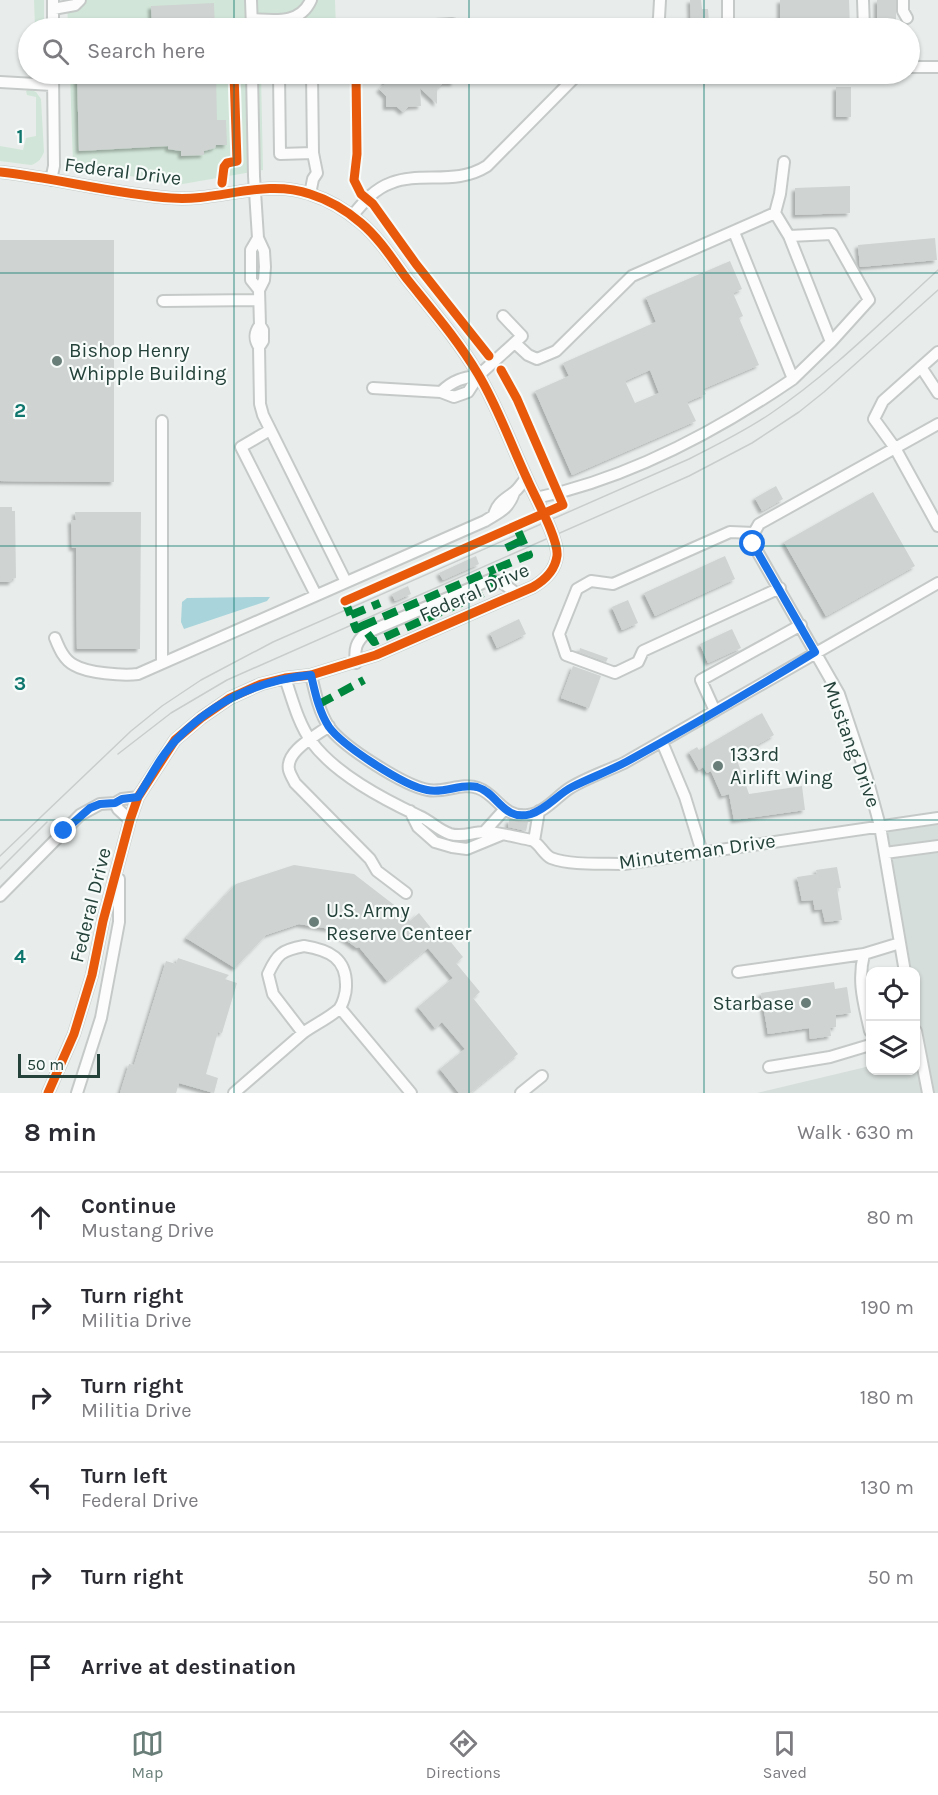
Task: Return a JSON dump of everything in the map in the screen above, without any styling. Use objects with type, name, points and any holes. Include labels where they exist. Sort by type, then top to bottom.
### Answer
[{"type":"street","points":[[53,5],[75,5],[80,0]]},
{"type":"street","points":[[251,0],[252,18]]},
{"type":"street","points":[[293,18],[299,16],[311,0]]},
{"type":"street","points":[[659,18],[660,0]]},
{"type":"street","points":[[728,0],[728,18]]},
{"type":"street","points":[[863,0],[864,18]]},
{"type":"street","points":[[903,0],[903,11],[907,18]]},
{"type":"street","points":[[920,67],[938,67]]},
{"type":"street","points":[[0,82],[18,83]]},
{"type":"street","points":[[51,180],[54,166],[53,84]]},
{"type":"street","points":[[252,84],[258,238],[251,250],[251,280],[259,295],[260,325],[255,331],[256,341],[260,347],[260,404],[270,429],[346,582]]},
{"type":"street","points":[[279,84],[280,154],[313,153]]},
{"type":"street","points":[[310,194],[313,179],[317,173],[313,153],[312,84]]},
{"type":"street","points":[[352,216],[373,192],[390,183],[400,180],[458,176],[480,171],[568,84]]},
{"type":"street","points":[[784,162],[775,213],[789,236],[831,342]]},
{"type":"street","name":"Federal Drive","points":[[0,172],[131,194],[173,198],[209,197],[255,189],[284,188],[310,194],[337,206],[352,216],[375,238],[479,375],[536,498],[552,536],[557,555],[554,567],[543,581],[517,594],[376,656],[311,675],[261,684],[230,698],[175,740],[138,797],[103,921],[92,975],[74,1034],[48,1093]]},
{"type":"street","points":[[515,343],[528,355],[537,359],[556,351],[632,276],[775,213]]},
{"type":"street","points":[[734,232],[793,379]]},
{"type":"street","points":[[536,498],[578,488],[681,447],[793,379],[831,342],[869,300],[832,234],[789,236]]},
{"type":"street","points":[[163,301],[259,295]]},
{"type":"street","points":[[373,388],[384,395],[417,389],[441,392],[454,397],[468,392],[479,375],[522,336],[503,316]]},
{"type":"street","points":[[938,352],[883,401],[874,419],[895,448],[938,526]]},
{"type":"street","points":[[921,367],[938,393]]},
{"type":"street","points":[[162,422],[162,662]]},
{"type":"street","points":[[780,588],[643,651],[638,662],[615,673],[566,655],[559,634],[577,589],[591,581],[613,584],[730,531],[754,533],[759,524],[938,424]]},
{"type":"street","points":[[270,429],[241,447],[316,595]]},
{"type":"street","points":[[55,638],[65,657],[74,665],[127,675],[138,674],[486,521],[501,513],[526,478]]},
{"type":"street","name":"Mustang Drive","points":[[754,533],[753,544],[839,694],[867,778],[880,826],[904,967]]},
{"type":"street","points":[[356,663],[354,650],[366,633],[492,579],[504,584],[517,594]]},
{"type":"street","points":[[311,675],[318,704],[329,726],[351,748],[414,785],[427,790],[439,791],[464,786],[478,787],[491,795],[504,810],[528,815],[539,811],[570,788],[662,742],[938,583]]},
{"type":"street","points":[[715,711],[702,680],[801,626]]},
{"type":"street","name":"Minuteman Drive","points":[[285,678],[297,713],[310,740],[345,773],[387,800],[425,818],[439,830],[453,835],[471,835],[485,831],[534,841],[550,857],[572,862],[624,864],[938,818]]},
{"type":"street","points":[[329,726],[298,749],[289,764],[289,771],[295,783],[370,860],[377,871],[406,893]]},
{"type":"street","points":[[662,742],[686,797],[702,852]]},
{"type":"street","points":[[0,896],[80,815],[100,804],[138,797]]},
{"type":"street","points":[[115,803],[130,820]]},
{"type":"street","points":[[485,831],[504,810]]},
{"type":"street","points":[[410,811],[418,828],[435,842],[452,847],[468,849],[501,835]]},
{"type":"street","points":[[534,841],[539,811]]},
{"type":"street","points":[[885,853],[938,846]]},
{"type":"street","name":"Federal Drive","points":[[77,1093],[101,1018],[117,933],[119,864]]},
{"type":"street","points":[[738,972],[864,954],[900,943]]},
{"type":"street","points":[[234,1093],[303,1033],[340,1008],[346,991],[346,974],[338,958],[323,949],[304,946],[287,949],[275,958],[267,974],[273,994],[303,1033]]},
{"type":"street","points":[[864,954],[860,972],[862,998],[868,1021]]},
{"type":"street","points":[[340,1008],[411,1093]]},
{"type":"street","points":[[769,1067],[830,1057],[866,1046]]},
{"type":"street","points":[[920,1056],[927,1093]]},
{"type":"street","points":[[521,1093],[542,1077]]},
{"type":"shaded area","points":[[938,818],[938,1093],[757,1093],[866,1067],[866,1075],[920,1075],[920,967],[904,967],[880,826]]},
{"type":"green space","points":[[34,0],[44,0],[44,18],[35,18]]},
{"type":"green space","points":[[67,0],[335,0],[336,18],[68,18]]},
{"type":"green space","points":[[70,84],[261,84],[263,170],[177,185],[73,165]]},
{"type":"green space","points":[[29,89],[36,92],[41,99],[44,152],[36,163],[31,165],[0,161],[0,146],[23,150],[26,138],[36,136],[36,97],[27,95],[26,91]]},
{"type":"water","points":[[270,597],[267,601],[184,629],[181,622],[182,602],[187,598]]},
{"type":"building","points":[[690,0],[701,0],[702,9],[708,9],[709,18],[691,18]]},
{"type":"building","points":[[780,0],[849,0],[850,18],[780,18]]},
{"type":"building","points":[[877,0],[896,0],[896,18],[877,18]]},
{"type":"building","points":[[214,3],[215,18],[152,18],[151,6]]},
{"type":"building","points":[[77,84],[216,84],[217,120],[226,120],[227,145],[216,145],[215,148],[204,151],[204,155],[181,156],[181,151],[168,149],[168,146],[79,151]]},
{"type":"building","points":[[385,84],[442,84],[437,89],[437,104],[420,88],[421,106],[408,107],[403,112],[397,107],[386,107],[386,96],[379,89]]},
{"type":"building","points":[[836,87],[851,87],[851,117],[836,117]]},
{"type":"building","points":[[850,186],[850,213],[795,215],[795,188]]},
{"type":"building","points":[[935,238],[937,260],[860,267],[858,245]]},
{"type":"building","name":"Bishop Henry Whipple Building","points":[[0,240],[114,240],[114,482],[0,481]]},
{"type":"building","points":[[730,261],[742,289],[733,293],[743,316],[739,318],[759,365],[703,389],[706,394],[687,402],[696,421],[572,475],[535,391],[569,376],[563,363],[656,322],[646,297]],"holes":[[[650,370],[659,393],[635,403],[625,381]]]},
{"type":"building","points":[[776,486],[783,499],[762,511],[755,498]]},
{"type":"building","points":[[873,492],[915,566],[826,616],[784,542]]},
{"type":"building","points":[[0,507],[12,507],[12,511],[15,511],[16,578],[12,579],[12,582],[0,582]]},
{"type":"building","points":[[75,512],[141,512],[140,649],[77,649],[76,548],[72,548],[71,520],[76,520]]},
{"type":"building","points":[[476,556],[479,564],[443,580],[439,573]]},
{"type":"building","points":[[725,556],[735,579],[655,616],[644,593]]},
{"type":"building","points":[[408,586],[411,594],[395,601],[392,594]]},
{"type":"building","points":[[628,600],[638,623],[622,630],[612,607]]},
{"type":"building","points":[[519,619],[526,634],[497,648],[490,633]]},
{"type":"building","points":[[732,629],[741,648],[708,663],[700,644]]},
{"type":"building","points":[[580,648],[608,658],[606,662],[579,652]]},
{"type":"building","points":[[573,666],[601,676],[589,708],[561,698]]},
{"type":"building","name":"133rd Airlift Wing","points":[[762,713],[774,735],[736,757],[749,794],[802,786],[805,810],[734,820],[729,794],[722,796],[711,771],[707,773],[703,767],[699,770],[689,752],[697,747],[699,750]]},
{"type":"building","points":[[509,820],[528,822],[526,831],[508,827]]},
{"type":"building","name":"U.S. Army Reserve Centeer","points":[[294,865],[354,874],[402,911],[410,921],[419,913],[440,939],[445,935],[463,957],[456,963],[480,992],[473,998],[518,1054],[470,1093],[459,1093],[440,1069],[465,1049],[442,1022],[435,1028],[418,1007],[453,978],[428,948],[387,981],[359,947],[357,948],[330,929],[299,924],[266,935],[235,968],[186,938],[236,884]]},
{"type":"building","points":[[837,867],[841,888],[837,888],[842,920],[825,922],[822,909],[815,910],[813,900],[802,901],[797,877],[817,874],[816,870]]},
{"type":"building","points":[[178,958],[229,975],[225,979],[237,983],[222,1033],[218,1032],[206,1074],[218,1078],[214,1093],[179,1083],[176,1093],[120,1093],[129,1064],[134,1065],[166,961],[176,964]]},
{"type":"building","name":"Starbase","points":[[834,982],[835,989],[847,987],[851,1013],[836,1015],[836,1027],[830,1028],[831,1036],[810,1039],[809,1028],[768,1034],[761,993]]},
{"type":"tram line","points":[[0,856],[131,731],[162,706],[201,680],[273,642],[689,459],[741,432],[793,398],[814,381],[857,345],[938,270]]},
{"type":"tram line","points":[[118,754],[171,713],[227,680],[689,476],[752,443],[799,412],[824,392],[938,290]]},
{"type":"tram line","points":[[0,869],[47,822]]},
{"type":"marked path","points":[[345,601],[356,629],[362,626],[374,642],[488,591],[495,569],[529,555],[516,526]]},
{"type":"marked path","points":[[506,548],[523,540]]},
{"type":"marked path","points":[[362,626],[495,569]]},
{"type":"marked path","points":[[351,615],[380,603]]},
{"type":"marked path","points":[[319,704],[364,680]]},
{"type":"cycle path","points":[[222,183],[224,167],[227,163],[237,161],[234,84]]},
{"type":"cycle path","points":[[356,84],[357,154],[354,180],[361,194],[373,204],[416,264],[489,356]]},
{"type":"cycle path","points":[[0,172],[171,198],[206,197],[258,189],[293,190],[324,199],[349,214],[380,242],[470,361],[498,413],[546,518],[557,549],[554,566],[549,575],[533,587],[376,655],[311,675],[261,684],[230,698],[175,740],[138,797],[103,921],[92,975],[74,1034],[48,1093]]},
{"type":"cycle path","points":[[345,601],[563,505],[517,399],[501,370]]},
{"type":"place","name":"Bishop Henry Whipple Building","points":[[57,361]]},
{"type":"place","name":"133rd Airlift Wing","points":[[718,766]]},
{"type":"place","name":"U.S. Army Reserve Centeer","points":[[314,922]]},
{"type":"place","name":"Starbase","points":[[806,1003]]},
{"type":"route","points":[[64,831],[90,808],[138,797],[175,740],[230,698],[261,684],[311,675],[318,704],[329,726],[339,738],[367,759],[427,790],[439,791],[464,786],[478,787],[491,795],[504,810],[514,814],[528,815],[539,811],[570,788],[624,763],[815,652],[753,544]]}]
